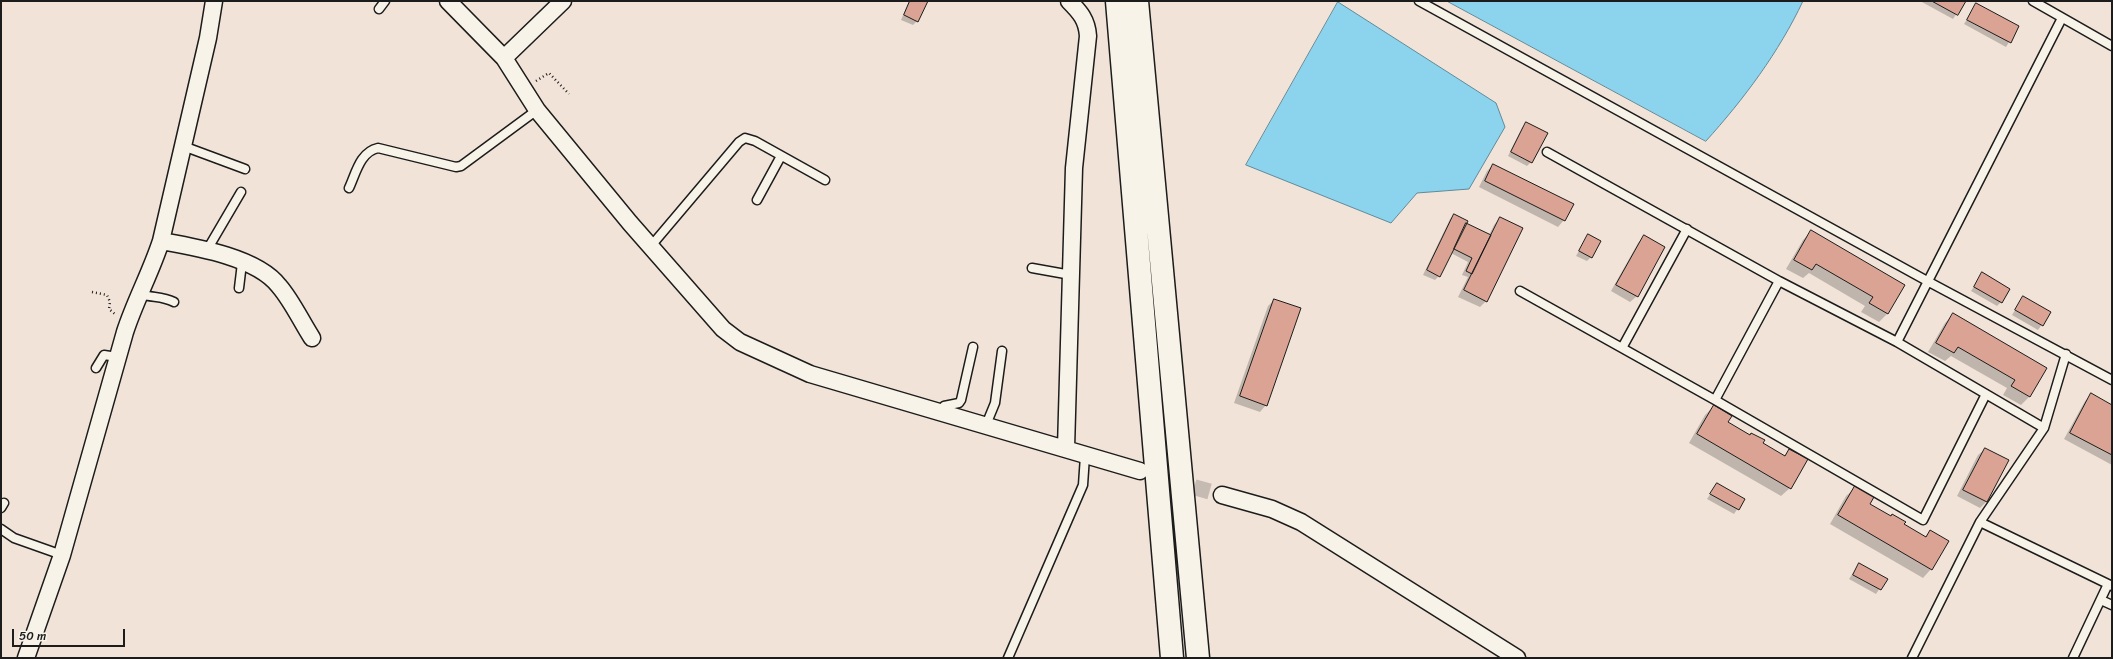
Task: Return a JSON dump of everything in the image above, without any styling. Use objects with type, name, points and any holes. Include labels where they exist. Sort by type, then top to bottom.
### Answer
[{"type":"highway","points":[[1117,1],[1172,658]]},
{"type":"highway","points":[[1137,1],[1198,658]]},
{"type":"street","points":[[26,658],[62,555],[128,323],[152,268],[161,241],[208,38],[214,1]]},
{"type":"street","points":[[448,1],[504,58],[537,110],[650,246],[723,329],[740,342],[810,374],[1066,448],[1084,456],[1140,471]]},
{"type":"street","points":[[504,58],[563,1]]},
{"type":"street","points":[[1066,448],[1074,168],[1088,36],[1087,23],[1078,9],[1070,1]]},
{"type":"street","points":[[161,241],[206,250],[242,263],[269,276],[279,285],[312,338]]},
{"type":"street","points":[[1222,495],[1272,508],[1301,522],[1517,658]]},
{"type":"lane","points":[[379,10],[385,1]]},
{"type":"lane","points":[[1419,1],[1929,282],[2066,354],[2112,380]]},
{"type":"lane","points":[[2033,1],[2112,46]]},
{"type":"lane","points":[[1897,342],[1929,282],[2062,18]]},
{"type":"lane","points":[[349,188],[363,156],[371,149],[378,148],[456,167],[461,166],[537,110]]},
{"type":"lane","points":[[650,246],[739,142],[745,138],[755,141],[825,180]]},
{"type":"lane","points":[[183,146],[245,168]]},
{"type":"lane","points":[[1547,152],[1687,228],[1779,281],[1897,342],[2044,428]]},
{"type":"lane","points":[[757,200],[781,156]]},
{"type":"lane","points":[[206,250],[241,192]]},
{"type":"lane","points":[[1622,348],[1687,228]]},
{"type":"lane","points":[[239,288],[242,263]]},
{"type":"lane","points":[[1032,268],[1071,275]]},
{"type":"lane","points":[[1715,400],[1779,281]]},
{"type":"lane","points":[[1520,291],[1715,400],[1923,520],[1986,394]]},
{"type":"lane","points":[[140,294],[155,298],[164,297],[174,302]]},
{"type":"lane","points":[[939,412],[944,406],[959,403],[961,400],[974,347]]},
{"type":"lane","points":[[986,425],[995,403],[1002,351]]},
{"type":"lane","points":[[1912,658],[1980,522],[2044,428],[2066,354]]},
{"type":"lane","points":[[96,368],[104,355],[118,358]]},
{"type":"lane","points":[[1008,658],[1083,485],[1084,456]]},
{"type":"lane","points":[[1980,522],[2110,585],[2101,600],[2074,658]]},
{"type":"lane","points":[[1,529],[14,538],[62,555]]},
{"type":"lane","points":[[2101,600],[2112,605]]},
{"type":"path","points":[[524,89],[549,73],[569,94]]},
{"type":"path","points":[[92,292],[107,295],[110,302],[109,309],[112,313],[128,323]]},
{"type":"water","points":[[1447,1],[1803,1],[1794,20],[1772,57],[1734,109],[1706,141]]},
{"type":"water","points":[[1338,2],[1496,103],[1505,127],[1469,189],[1417,193],[1391,223],[1246,165]]},
{"type":"building","points":[[910,1],[928,1],[918,22],[904,15]]},
{"type":"building","points":[[1932,1],[1966,1],[1958,15]]},
{"type":"building","points":[[1976,3],[2019,26],[2011,43],[1967,20]]},
{"type":"building","points":[[1526,122],[1548,133],[1532,163],[1511,152]]},
{"type":"building","points":[[1493,164],[1574,204],[1565,221],[1485,181]]},
{"type":"building","points":[[1454,214],[1468,221],[1440,277],[1427,270]]},
{"type":"building","points":[[1500,217],[1523,228],[1487,302],[1464,290]]},
{"type":"building","points":[[1466,223],[1491,235],[1472,274],[1466,271],[1472,258],[1454,249]]},
{"type":"building","points":[[1811,230],[1905,285],[1888,314],[1869,303],[1873,297],[1816,264],[1812,270],[1794,260]]},
{"type":"building","points":[[1588,234],[1601,241],[1592,258],[1579,251]]},
{"type":"building","points":[[1644,235],[1665,247],[1638,297],[1616,285]]},
{"type":"building","points":[[1982,272],[2010,289],[2002,303],[1974,287]]},
{"type":"building","points":[[2023,296],[2051,312],[2043,326],[2015,310]]},
{"type":"building","points":[[1274,299],[1301,308],[1267,406],[1240,396]]},
{"type":"building","points":[[1953,313],[2047,368],[2030,397],[2011,386],[2015,380],[1958,347],[1954,353],[1936,343]]},
{"type":"building","points":[[2091,393],[2112,405],[2112,455],[2070,433]]},
{"type":"building","points":[[1714,405],[1732,416],[1728,422],[1750,435],[1751,433],[1765,440],[1763,443],[1785,456],[1789,449],[1808,459],[1791,489],[1697,434]]},
{"type":"building","points":[[1985,448],[2009,460],[1987,502],[1963,490]]},
{"type":"building","points":[[1717,483],[1745,499],[1739,510],[1710,494]]},
{"type":"building","points":[[1855,486],[1874,497],[1870,504],[1891,516],[1892,514],[1906,522],[1904,524],[1926,537],[1930,530],[1949,541],[1932,570],[1838,515]]},
{"type":"building","points":[[1859,563],[1888,579],[1881,590],[1853,575]]},
{"type":"tunnel","points":[[1148,474],[1222,495]]}]
